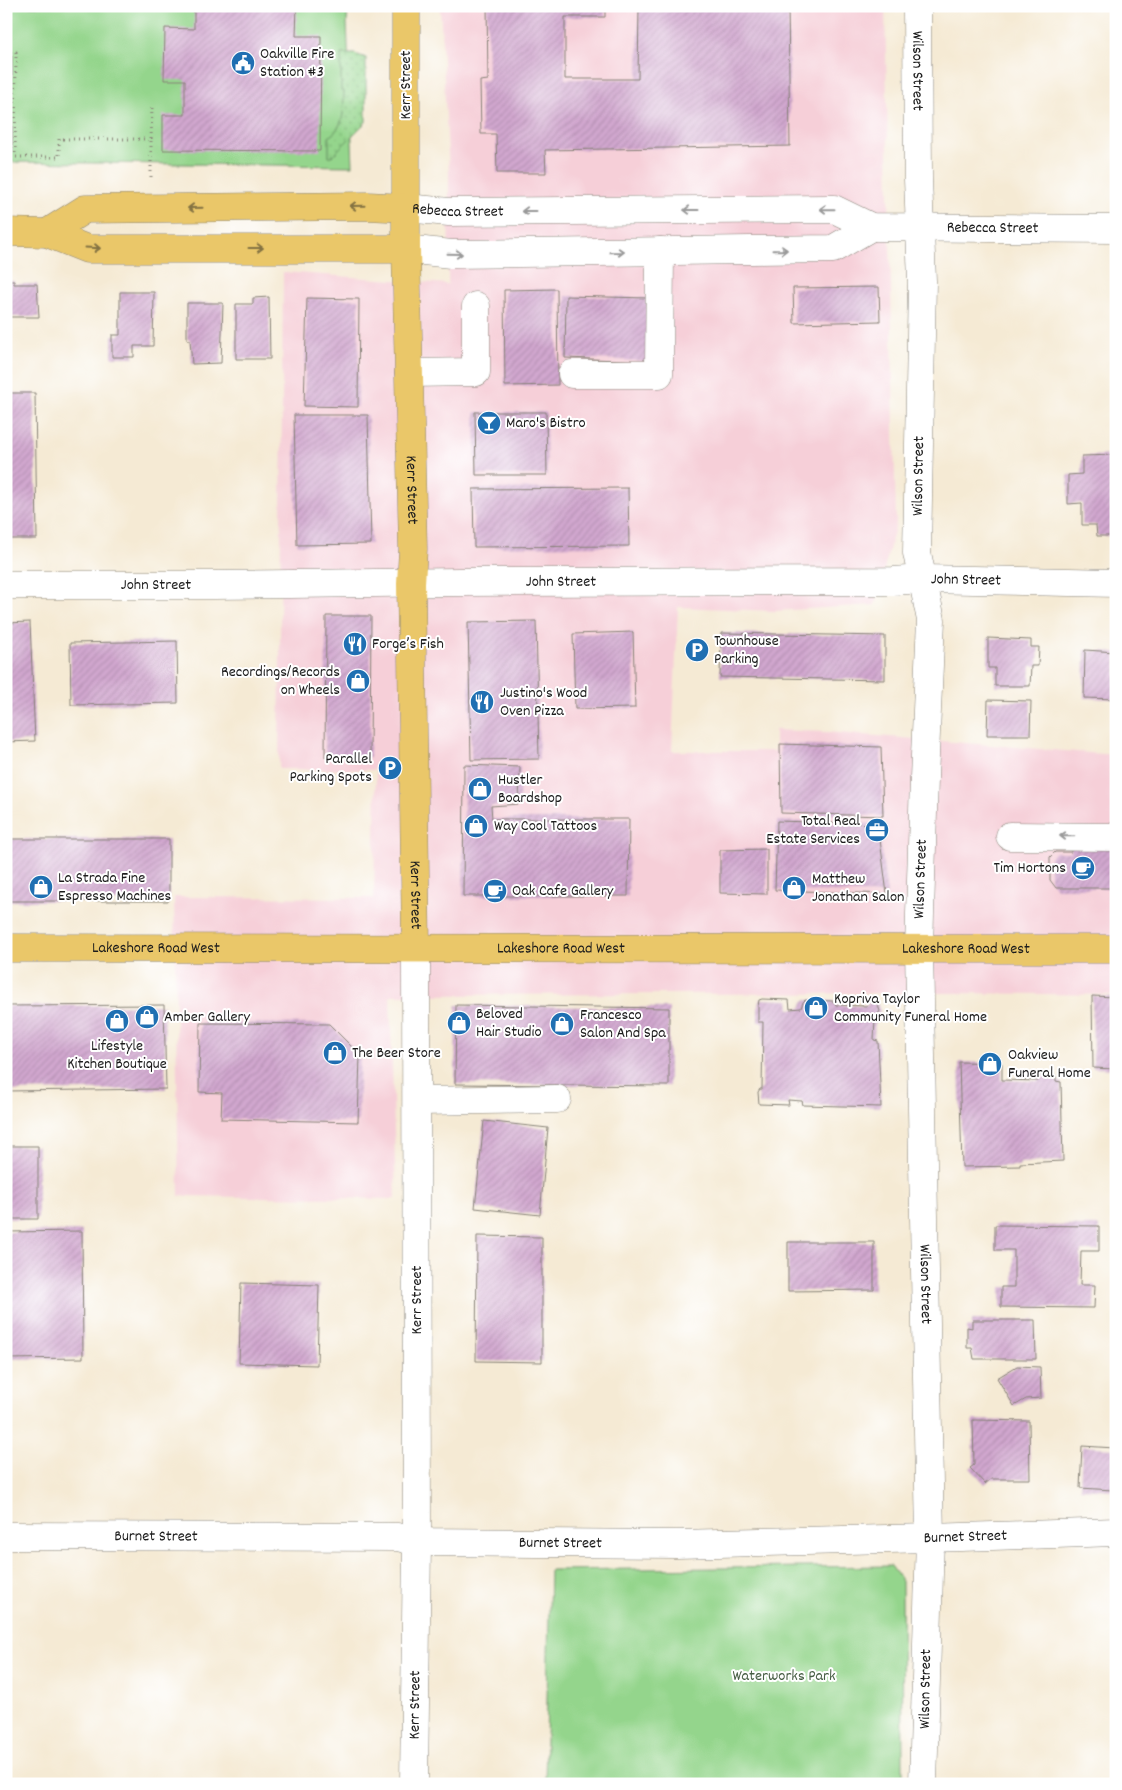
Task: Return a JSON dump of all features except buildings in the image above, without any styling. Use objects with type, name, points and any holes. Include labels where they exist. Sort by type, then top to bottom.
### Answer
[{"type":"main road","name":"Kerr Street","points":[[406,6],[406,250],[413,549],[411,583],[416,948]]},
{"type":"main road","name":"Rebecca Street","points":[[47,233],[85,209],[368,206],[406,208]]},
{"type":"main road","points":[[6,232],[47,233],[87,249],[406,250]]},
{"type":"main road","name":"Lakeshore Road West","points":[[6,948],[1116,949]]},
{"type":"street","name":"Wilson Street","points":[[917,6],[918,179],[922,281],[917,553],[931,620],[919,948],[930,1538],[923,1784]]},
{"type":"street","name":"Rebecca Street","points":[[406,208],[449,212],[834,209],[871,227],[1116,229]]},
{"type":"street","points":[[406,250],[451,254],[833,249],[871,227]]},
{"type":"street","points":[[572,374],[659,374],[660,251]]},
{"type":"street","points":[[409,373],[476,372],[476,306]]},
{"type":"street","name":"John Street","points":[[6,585],[894,581],[923,579],[1116,583]]},
{"type":"street","points":[[1010,836],[1116,837]]},
{"type":"street","name":"Kerr Street","points":[[414,1784],[417,1542],[416,948]]},
{"type":"street","points":[[417,1101],[557,1099]]},
{"type":"street","name":"Burnet Street","points":[[6,1536],[398,1537],[417,1542],[677,1544],[1116,1532]]},
{"type":"path","points":[[6,53],[16,52],[15,157]]},
{"type":"path","points":[[151,185],[152,107]]},
{"type":"path","points":[[6,157],[59,157],[59,139],[152,140]]},
{"type":"shaded area","points":[[440,6],[885,6],[896,523],[875,605],[774,611],[678,607],[672,751],[775,751],[775,730],[826,732],[1116,755],[1116,995],[954,993],[390,995],[396,1199],[179,1196],[174,897],[374,898],[376,770],[279,769],[283,272],[448,284],[449,172]]},
{"type":"green space","points":[[6,6],[348,6],[353,166],[6,162]]},
{"type":"green space","points":[[341,54],[355,54],[366,58],[366,122],[329,157],[329,137],[341,122],[343,111],[344,91],[341,91]]},
{"type":"green space","name":"Waterworks Park","points":[[891,1566],[902,1581],[903,1774],[901,1784],[545,1784],[550,1570]]},
{"type":"place","name":"Oakville Fire Station #3","points":[[243,63]]},
{"type":"place","name":"Maro's Bistro","points":[[489,423]]},
{"type":"place","name":"Forge’s Fish","points":[[355,644]]},
{"type":"place","name":"Townhouse Parking","points":[[697,650]]},
{"type":"place","name":"Recordings/Records on Wheels","points":[[358,681]]},
{"type":"place","name":"Justino's Wood Oven Pizza","points":[[482,702]]},
{"type":"place","name":"Parallel Parking Spots","points":[[390,768]]},
{"type":"place","name":"Hustler Boardshop","points":[[480,789]]},
{"type":"place","name":"Way Cool Tattoos","points":[[476,826]]},
{"type":"place","name":"Total Real Estate Services","points":[[877,830]]},
{"type":"place","name":"Tim Hortons","points":[[1083,868]]},
{"type":"place","name":"La Strada Fine Espresso Machines","points":[[41,887]]},
{"type":"place","name":"Matthew Jonathan Salon","points":[[794,888]]},
{"type":"place","name":"Oak Cafe Gallery","points":[[495,891]]},
{"type":"place","name":"Kopriva Taylor Community Funeral Home","points":[[816,1008]]},
{"type":"place","name":"Amber Gallery","points":[[147,1017]]},
{"type":"place","name":"Lifestyle Kitchen Boutique","points":[[117,1021]]},
{"type":"place","name":"Beloved Hair Studio","points":[[459,1023]]},
{"type":"place","name":"Francesco Salon And Spa","points":[[562,1024]]},
{"type":"place","name":"The Beer Store","points":[[335,1053]]},
{"type":"place","name":"Oakview Funeral Home","points":[[990,1064]]}]
